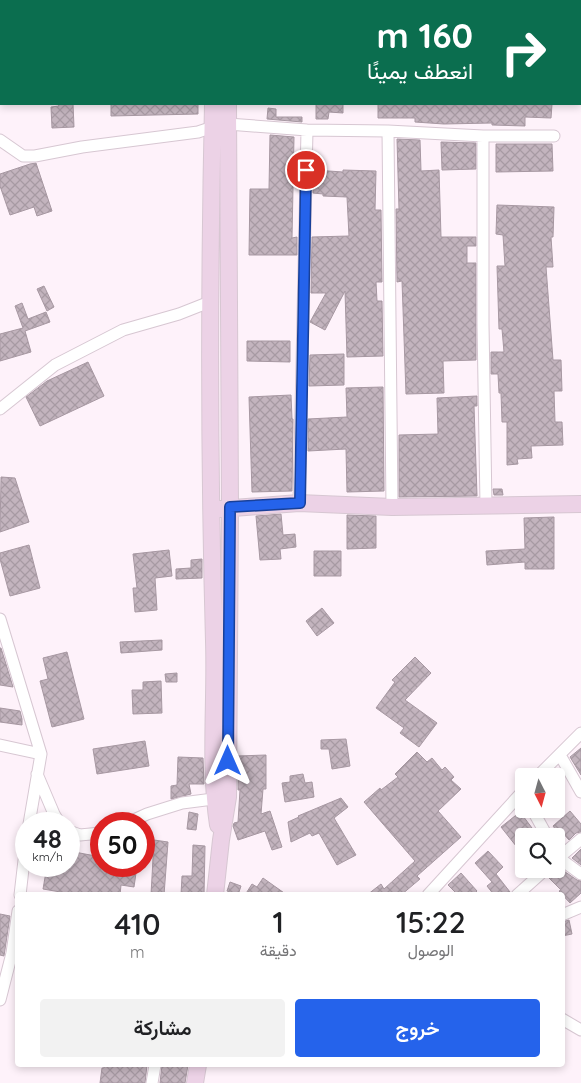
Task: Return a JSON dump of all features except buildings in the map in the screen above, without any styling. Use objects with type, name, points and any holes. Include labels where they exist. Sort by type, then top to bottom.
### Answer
[{"type":"main road","points":[[213,105],[221,125],[229,298],[230,507],[222,671],[220,840],[215,892]]},
{"type":"main road","points":[[222,671],[210,510],[212,301],[221,125],[228,105]]},
{"type":"main road","points":[[212,301],[229,298]]},
{"type":"main road","points":[[210,510],[300,503],[392,507],[581,504]]},
{"type":"main road","points":[[195,1083],[198,1067]]},
{"type":"street","points":[[0,140],[23,156],[35,156],[82,147],[198,132],[221,125],[483,136],[554,136]]},
{"type":"street","points":[[300,503],[307,130]]},
{"type":"street","points":[[388,131],[392,507]]},
{"type":"street","points":[[483,136],[483,324],[486,505]]},
{"type":"street","points":[[0,409],[55,365],[123,330],[179,314],[212,301]]},
{"type":"street","points":[[0,619],[41,754],[31,812]]},
{"type":"street","points":[[546,768],[581,732]]},
{"type":"street","points":[[0,745],[41,754]]},
{"type":"street","points":[[560,755],[581,792]]},
{"type":"street","points":[[37,774],[53,812]]},
{"type":"street","points":[[153,812],[182,803],[221,798]]},
{"type":"street","points":[[431,892],[515,801]]},
{"type":"street","points":[[565,851],[581,840]]},
{"type":"street","points":[[565,863],[581,874]]},
{"type":"street","points":[[20,892],[22,877]]},
{"type":"street","points":[[520,892],[536,878]]},
{"type":"street","points":[[565,914],[581,908]]},
{"type":"street","points":[[0,1000],[12,953],[15,932]]},
{"type":"street","points":[[565,1021],[581,1030]]},
{"type":"street","points":[[152,1083],[155,1067]]},
{"type":"route","points":[[228,761],[230,507],[300,503],[306,170]]}]
